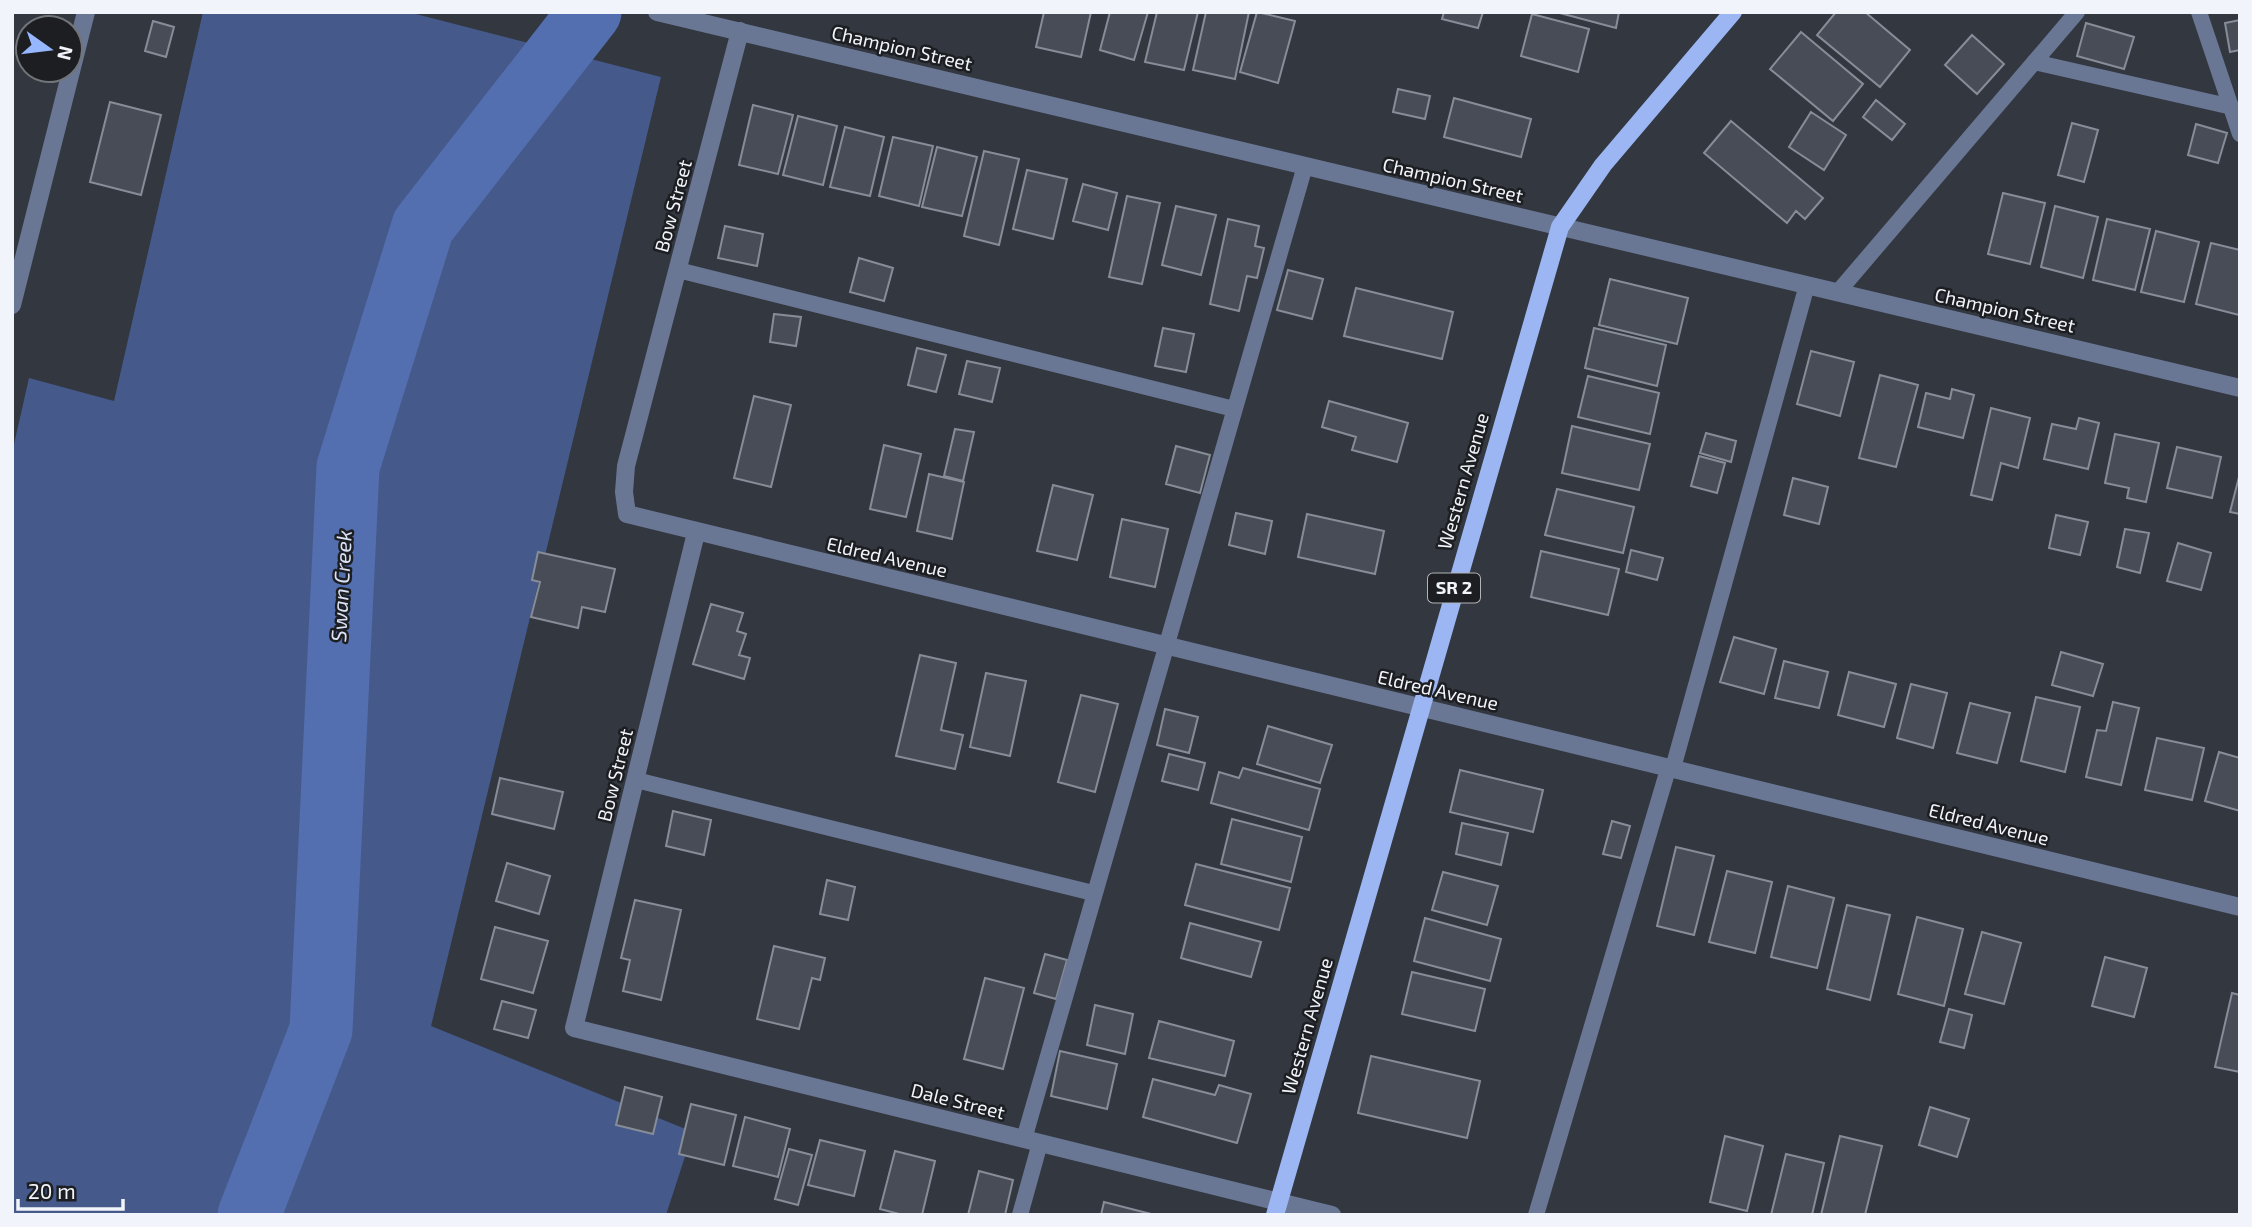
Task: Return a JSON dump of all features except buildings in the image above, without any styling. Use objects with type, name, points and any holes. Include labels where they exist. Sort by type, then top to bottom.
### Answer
[{"type":"main road","name":"Western Avenue","points":[[1277,1208],[1419,707],[1560,227],[1603,165],[1733,12]]},
{"type":"street","points":[[12,305],[86,12]]},
{"type":"street","name":"Champion Street","points":[[657,12],[2240,388]]},
{"type":"street","name":"Bow Street","points":[[627,514],[624,492],[626,466],[740,31]]},
{"type":"street","name":"Eldred Avenue","points":[[627,514],[696,533],[1671,767],[2240,907]]},
{"type":"street","name":"Bow Street","points":[[574,1028],[696,533]]},
{"type":"street","name":"Dale Street","points":[[574,1028],[1032,1141],[1277,1208],[1332,1215]]},
{"type":"lane","points":[[1838,292],[2077,12]]},
{"type":"lane","points":[[2200,12],[2240,134]]},
{"type":"lane","points":[[2034,62],[2232,107]]},
{"type":"lane","points":[[1020,1215],[1032,1141],[1093,893],[1305,166]]},
{"type":"lane","points":[[678,270],[1234,409]]},
{"type":"lane","points":[[1536,1215],[1671,767],[1807,285]]},
{"type":"lane","points":[[636,780],[1093,893]]},
{"type":"shaded area","points":[[203,12],[408,12],[661,77],[431,1026],[693,1132],[666,1215],[12,1215],[12,453],[29,378],[114,401]]},
{"type":"waterway","name":"Swan Creek","points":[[249,1215],[321,1030],[348,467],[423,226],[590,12]]}]
